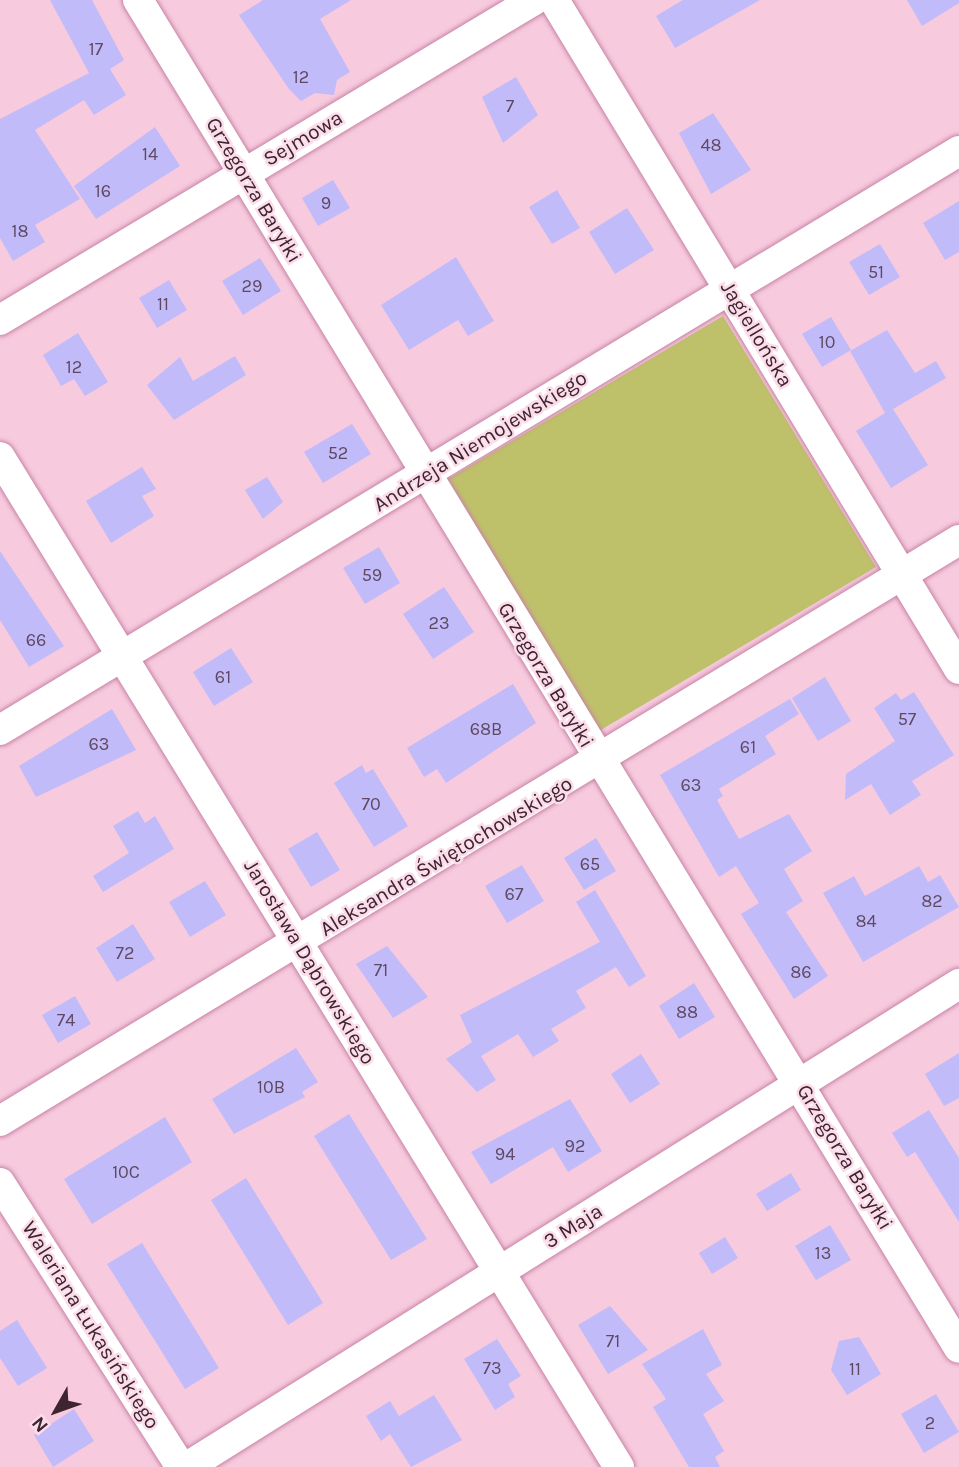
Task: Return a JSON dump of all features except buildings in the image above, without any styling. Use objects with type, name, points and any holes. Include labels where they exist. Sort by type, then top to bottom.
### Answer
[{"type":"street","name":"Grzegorza Baryłki","points":[[138,0],[428,475],[598,763],[802,1084],[959,1348]]},
{"type":"street","name":"Sejmowa","points":[[0,320],[534,0]]},
{"type":"street","name":"Jagiellońska","points":[[554,0],[959,668]]},
{"type":"street","name":"Andrzeja Niemojewskiego","points":[[0,730],[428,475],[729,286],[959,151]]},
{"type":"street","name":"Jarosława Dąbrowskiego","points":[[0,457],[619,1467]]},
{"type":"street","name":"Aleksandra Świętochowskiego","points":[[0,1121],[300,945],[959,540]]},
{"type":"street","name":"3 Maja","points":[[187,1467],[959,984]]},
{"type":"street","name":"Waleriana Łukasińskiego","points":[[0,1183],[181,1467]]},
{"type":"shaded area","points":[[723,316],[876,567],[599,731],[448,479]]}]
